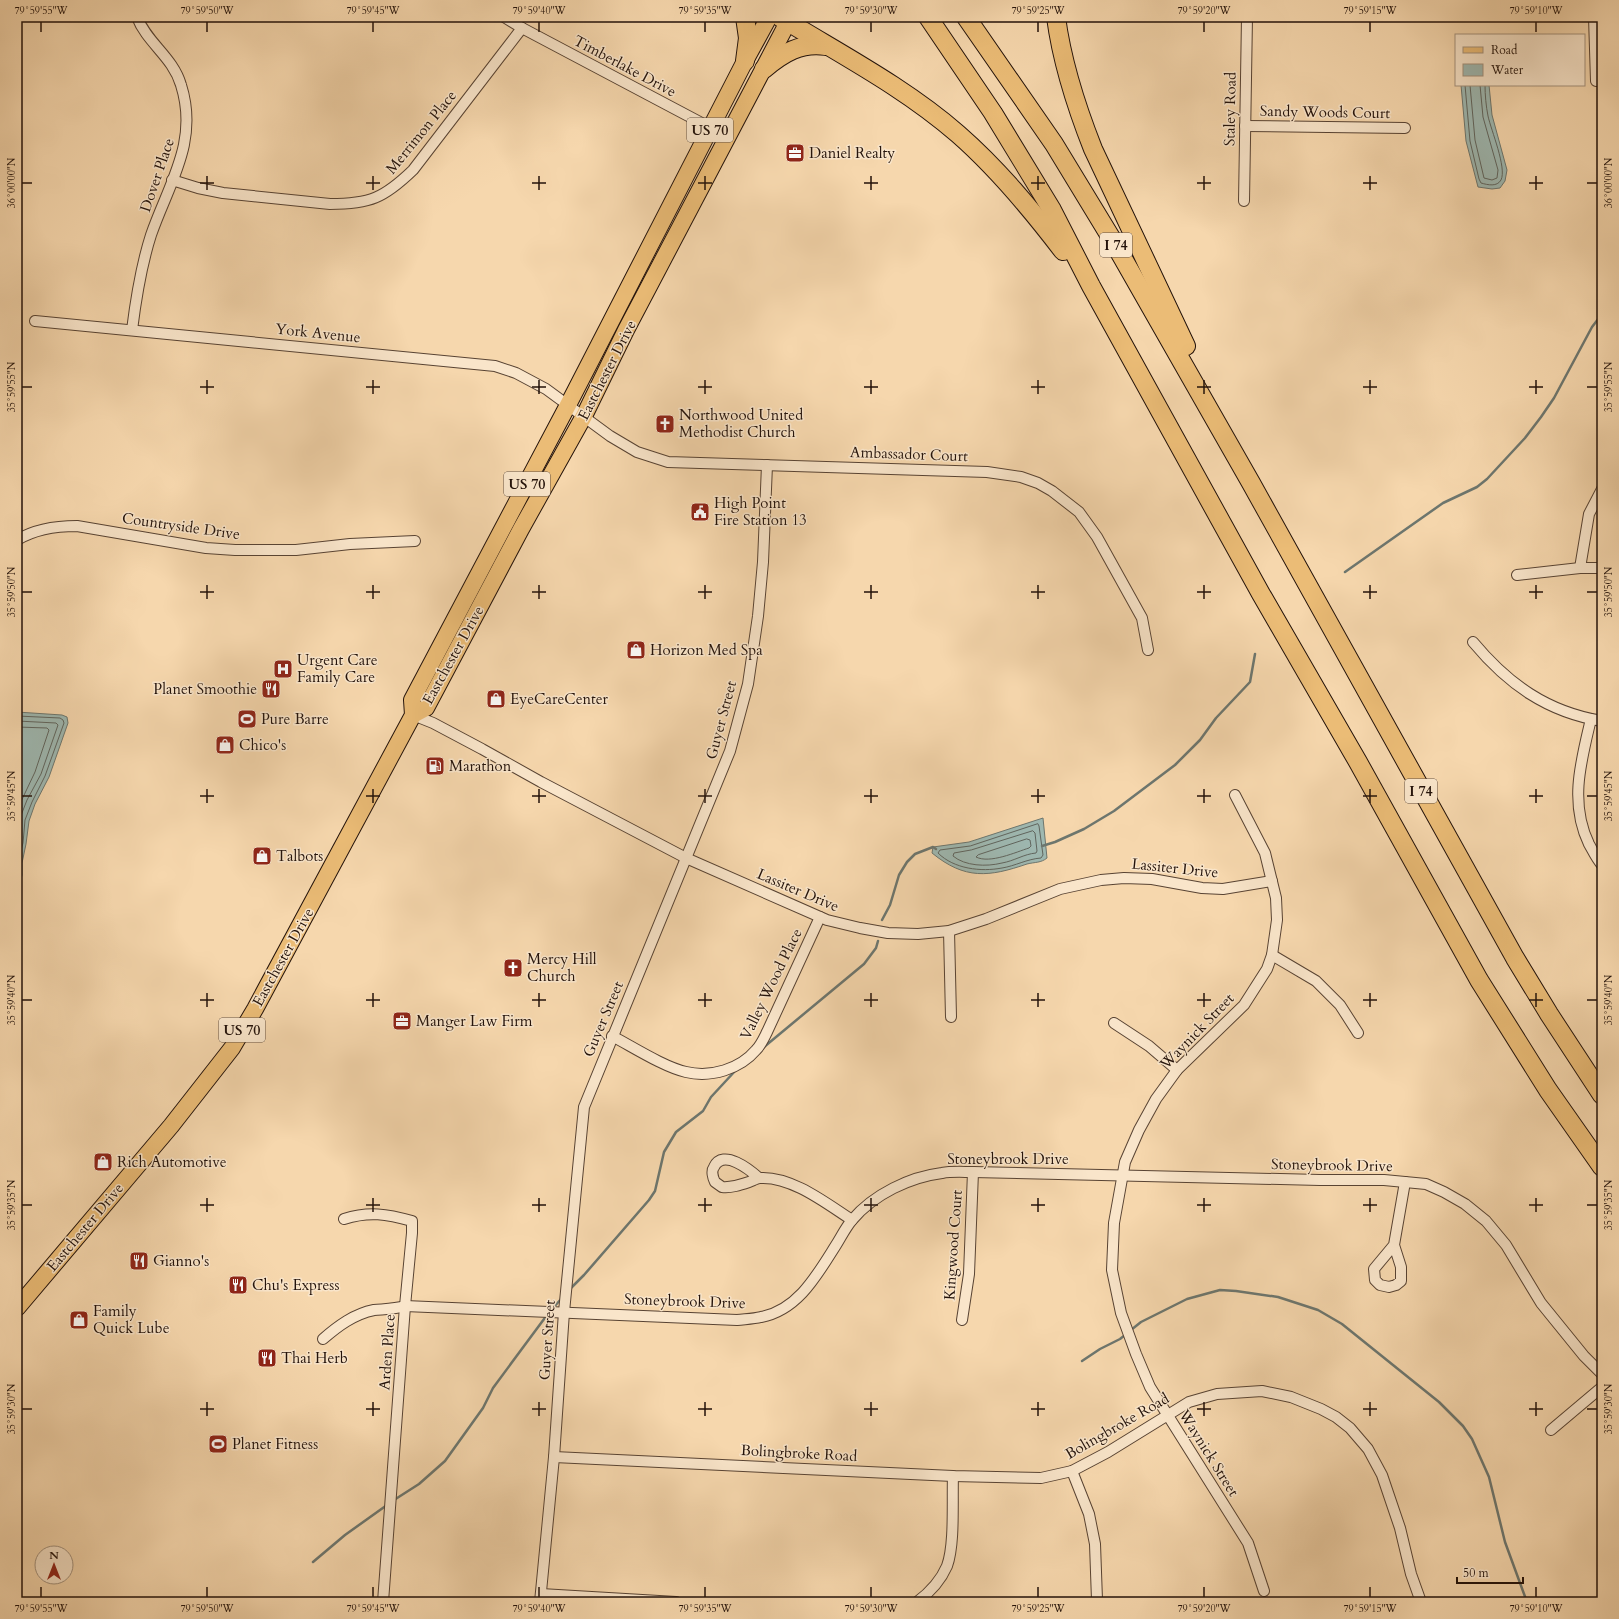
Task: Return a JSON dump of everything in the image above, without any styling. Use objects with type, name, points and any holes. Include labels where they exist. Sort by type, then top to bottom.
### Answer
[{"type":"highway","points":[[744,61],[748,38],[746,17]]},
{"type":"highway","name":"I 74","points":[[928,17],[962,66],[1024,162],[1052,210],[1091,286],[1479,980],[1548,1090],[1602,1167]]},
{"type":"highway","name":"I 74","points":[[966,17],[1021,95],[1084,192],[1251,483],[1515,958],[1549,1014],[1602,1095]]},
{"type":"highway","points":[[1056,17],[1068,78],[1075,103],[1093,149],[1251,483]]},
{"type":"highway","points":[[786,19],[903,93],[937,117],[975,150],[1022,199],[1091,286]]},
{"type":"highway","points":[[764,69],[780,56],[796,48],[812,44],[828,46]]},
{"type":"main road","name":"Eastchester Drive","points":[[17,1308],[171,1126],[232,1048],[271,981],[413,715],[412,700],[568,405],[744,61],[769,17]]},
{"type":"main road","name":"Eastchester Drive","points":[[413,715],[426,708],[521,529],[584,416],[626,330],[764,69],[786,19]]},
{"type":"street","name":"Dover Place","points":[[132,330],[142,264],[182,154],[186,140],[188,122],[186,100],[181,82],[173,66],[162,51],[149,39],[141,27],[137,17]]},
{"type":"street","name":"Timberlake Drive","points":[[504,17],[711,128]]},
{"type":"street","name":"Staley Road","points":[[1244,201],[1247,17]]},
{"type":"street","points":[[1594,17],[1599,81]]},
{"type":"street","name":"Merrimon Place","points":[[172,180],[198,188],[223,193],[330,204],[346,204],[366,201],[382,195],[399,184],[413,170],[522,28]]},
{"type":"street","name":"Sandy Woods Court","points":[[1245,126],[1405,128]]},
{"type":"street","name":"York Avenue","points":[[35,321],[495,366],[526,377],[584,416]]},
{"type":"street","name":"Ambassador Court","points":[[584,416],[622,445],[654,459],[683,463],[987,472],[1010,475],[1038,483],[1052,491],[1079,512],[1092,528],[1142,618],[1148,650]]},
{"type":"street","name":"Guyer Street","points":[[541,1598],[554,1457],[564,1312],[584,1107],[728,758],[748,684],[760,602],[767,465]]},
{"type":"street","points":[[1580,568],[1589,514],[1602,489]]},
{"type":"street","name":"Countryside Drive","points":[[17,540],[34,532],[56,526],[77,526],[206,548],[235,550],[296,550],[350,544],[415,541]]},
{"type":"street","points":[[1517,575],[1580,568],[1602,568]]},
{"type":"street","points":[[1474,642],[1507,678],[1528,694],[1555,707],[1591,719],[1602,721]]},
{"type":"street","name":"Lassiter Drive","points":[[413,715],[433,723],[541,782],[686,858],[820,917],[860,928],[888,933],[918,934],[949,931],[986,919],[1060,889],[1101,880],[1124,878],[1152,879],[1202,888],[1223,888],[1272,881]]},
{"type":"street","points":[[1591,719],[1578,779],[1577,801],[1580,819],[1586,838],[1597,859],[1602,865]]},
{"type":"street","name":"Waynick Street","points":[[1235,795],[1265,854],[1276,898],[1277,920],[1272,955],[1267,969],[1244,1005],[1177,1070],[1156,1099],[1139,1130],[1125,1162],[1122,1175],[1114,1223],[1112,1270],[1121,1313],[1150,1387],[1248,1543],[1264,1591]]},
{"type":"street","name":"Valley Wood Place","points":[[612,1036],[674,1068],[687,1072],[699,1074],[714,1073],[738,1064],[757,1049],[767,1032],[820,917]]},
{"type":"street","points":[[949,931],[951,1017]]},
{"type":"street","points":[[1272,955],[1316,981],[1340,1005],[1358,1033]]},
{"type":"street","points":[[1114,1023],[1148,1046],[1177,1070]]},
{"type":"street","name":"Stoneybrook Drive","points":[[323,1339],[341,1324],[354,1317],[373,1310],[399,1308],[405,1306],[737,1320],[762,1317],[779,1311],[799,1297],[818,1274],[852,1220],[871,1203],[890,1190],[916,1178],[942,1173],[973,1172],[1320,1180],[1384,1180],[1426,1184],[1465,1204],[1486,1221],[1506,1245],[1541,1303],[1584,1356],[1602,1374]]},
{"type":"street","name":"Kingwood Court","points":[[962,1320],[969,1274],[973,1172]]},
{"type":"street","points":[[760,1178],[780,1181],[796,1186],[819,1198],[852,1220]]},
{"type":"street","points":[[1394,1245],[1405,1182]]},
{"type":"street","name":"Arden Place","points":[[344,1220],[358,1215],[373,1214],[394,1216],[412,1221],[383,1602]]},
{"type":"street","points":[[1551,1430],[1602,1388]]},
{"type":"street","name":"Bolingbroke Road","points":[[554,1457],[953,1476],[1041,1478],[1072,1471],[1108,1452],[1189,1402],[1217,1394],[1262,1391],[1291,1397],[1321,1408],[1336,1417],[1360,1438],[1376,1460],[1382,1475],[1400,1528],[1411,1574],[1421,1602]]},
{"type":"street","points":[[1072,1471],[1089,1514],[1095,1544],[1097,1600]]},
{"type":"street","points":[[917,1602],[928,1594],[938,1580],[946,1567],[951,1552],[953,1476]]},
{"type":"street","points":[[541,1598],[676,1602]]},
{"type":"water","points":[[1461,86],[1489,86],[1492,115],[1507,170],[1505,181],[1500,188],[1492,189],[1478,187],[1466,141]]},
{"type":"water","points":[[17,712],[62,715],[67,717],[68,723],[49,777],[35,804],[29,821],[22,863],[22,875],[21,879],[17,880]]},
{"type":"water","points":[[1043,818],[1047,858],[1040,862],[1027,864],[1001,872],[978,874],[955,868],[932,853],[933,847],[969,842]]},
{"type":"waterway","points":[[1345,572],[1443,503],[1477,487],[1487,479],[1525,438],[1541,417],[1554,398],[1592,327],[1602,314]]},
{"type":"waterway","points":[[1042,846],[1084,829],[1114,811],[1175,765],[1200,740],[1216,718],[1250,682],[1255,654]]},
{"type":"waterway","points":[[882,920],[890,905],[899,875],[907,862],[915,854],[933,847],[936,849]]},
{"type":"waterway","points":[[764,1047],[864,964],[876,948],[878,941]]},
{"type":"waterway","points":[[569,1290],[584,1275],[649,1200],[655,1191],[664,1152],[676,1132],[703,1111],[711,1097],[736,1070]]},
{"type":"waterway","points":[[1131,1330],[1141,1322],[1187,1299],[1220,1290],[1278,1297],[1318,1310],[1342,1324],[1439,1402],[1463,1426],[1472,1439],[1489,1477],[1505,1542],[1527,1602]]},
{"type":"waterway","points":[[552,1309],[562,1298]]},
{"type":"waterway","points":[[394,1500],[419,1484],[445,1461],[483,1408],[493,1388],[547,1315]]},
{"type":"waterway","points":[[1082,1361],[1125,1335]]},
{"type":"waterway","points":[[313,1562],[345,1535],[387,1505]]},
{"type":"place","name":"Daniel Realty","points":[[795,153]]},
{"type":"place","name":"Northwood United Methodist Church","points":[[665,424]]},
{"type":"place","name":"High Point Fire Station 13","points":[[700,512]]},
{"type":"place","name":"Horizon Med Spa","points":[[636,650]]},
{"type":"place","name":"Urgent Care Family Care","points":[[283,669]]},
{"type":"place","name":"Planet Smoothie","points":[[271,689]]},
{"type":"place","name":"EyeCareCenter","points":[[496,699]]},
{"type":"place","name":"Pure Barre","points":[[247,719]]},
{"type":"place","name":"Chico's","points":[[225,745]]},
{"type":"place","name":"Marathon","points":[[435,766]]},
{"type":"place","name":"Talbots","points":[[262,856]]},
{"type":"place","name":"Mercy Hill Church","points":[[513,968]]},
{"type":"place","name":"Manger Law Firm","points":[[402,1021]]},
{"type":"place","name":"Rich Automotive","points":[[103,1162]]},
{"type":"place","name":"Gianno's","points":[[139,1261]]},
{"type":"place","name":"Chu's Express","points":[[238,1285]]},
{"type":"place","name":"Family Quick Lube","points":[[79,1320]]},
{"type":"place","name":"Thai Herb","points":[[267,1358]]},
{"type":"place","name":"Planet Fitness","points":[[218,1444]]}]
